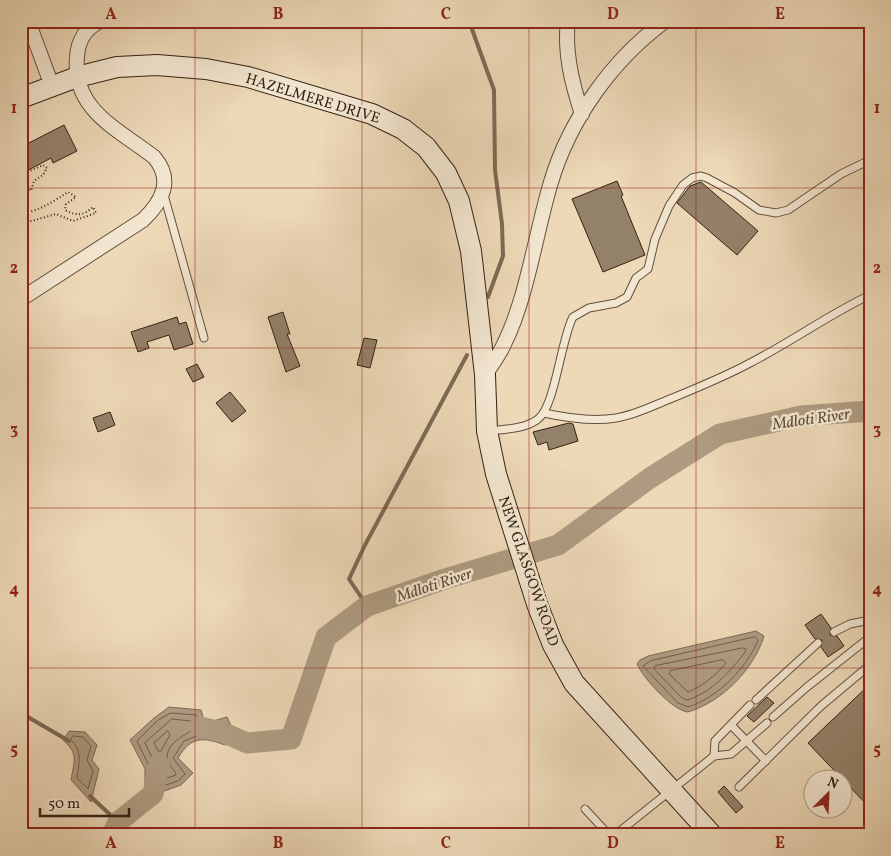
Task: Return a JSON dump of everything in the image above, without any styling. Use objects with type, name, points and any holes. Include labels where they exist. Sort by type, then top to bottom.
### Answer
[{"type":"street","points":[[28,21],[52,86]]},
{"type":"street","points":[[21,299],[143,220],[157,207],[163,193],[165,178],[162,165],[94,111],[82,97],[77,77],[76,62],[80,42],[84,32],[100,21]]},
{"type":"street","points":[[568,21],[566,36],[569,62],[582,114]]},
{"type":"street","points":[[486,375],[505,342],[518,304],[551,181],[566,142],[582,114],[612,71],[643,40],[666,21]]},
{"type":"street","name":"HAZELMERE DRIVE","points":[[21,98],[77,77],[117,66],[157,65],[206,69],[248,76],[372,114],[403,129],[426,147],[446,173],[459,201],[471,251],[486,375],[487,431]]},
{"type":"street","name":"NEW GLASGOW ROAD","points":[[487,431],[496,474],[537,604],[562,665],[574,683],[712,835]]},
{"type":"lane","points":[[487,431],[529,424],[539,419],[544,413],[573,317],[589,308],[616,303],[627,297],[636,278],[648,268],[663,220],[683,184],[692,178],[701,176],[724,186],[760,210],[776,213],[788,210],[841,174],[870,160]]},
{"type":"lane","points":[[163,193],[204,338]]},
{"type":"lane","points":[[544,413],[566,418],[589,420],[634,414],[708,384],[743,367],[841,308],[870,295]]},
{"type":"lane","points":[[834,632],[850,624],[870,620]]},
{"type":"lane","points":[[773,717],[870,637]]},
{"type":"lane","points":[[756,700],[818,643]]},
{"type":"lane","points":[[739,787],[821,706],[870,665]]},
{"type":"lane","points":[[714,756],[715,741],[750,705]]},
{"type":"lane","points":[[615,835],[714,756],[731,754],[767,723]]},
{"type":"lane","points":[[731,725],[766,760]]},
{"type":"lane","points":[[585,809],[608,835]]},
{"type":"path","points":[[21,175],[43,165],[47,168],[43,175],[34,181],[31,191],[26,183],[21,183]]},
{"type":"path","points":[[21,213],[48,205],[68,192],[76,197],[66,204],[65,210],[76,215],[85,214],[93,207],[96,213],[73,222],[56,214],[21,224]]},
{"type":"water","points":[[756,631],[764,636],[745,672],[713,701],[688,712],[675,706],[659,693],[637,664],[648,656]]},
{"type":"water","points":[[169,707],[201,710],[204,720],[210,722],[227,717],[232,728],[225,745],[198,740],[188,746],[178,758],[193,773],[181,785],[156,794],[145,785],[145,769],[130,740]]},
{"type":"water","points":[[69,731],[85,732],[97,745],[92,760],[99,769],[91,802],[71,780],[74,758],[71,749],[63,740]]},
{"type":"building","points":[[64,125],[77,151],[53,163],[51,158],[21,174],[21,147]]},
{"type":"building","points":[[617,181],[623,195],[621,196],[645,255],[603,272],[572,199]]},
{"type":"building","points":[[701,182],[758,231],[737,255],[677,203],[690,186]]},
{"type":"building","points":[[283,312],[290,334],[287,334],[300,366],[286,372],[268,317]]},
{"type":"building","points":[[177,317],[179,324],[186,322],[193,344],[174,350],[169,335],[147,342],[149,348],[138,352],[131,332]]},
{"type":"building","points":[[364,338],[377,340],[370,368],[357,365]]},
{"type":"building","points":[[197,364],[204,377],[193,382],[186,369]]},
{"type":"building","points":[[230,392],[246,411],[232,422],[216,403]]},
{"type":"building","points":[[110,412],[115,425],[98,432],[93,418]]},
{"type":"building","points":[[569,423],[573,424],[578,441],[549,450],[547,442],[538,445],[533,432]]},
{"type":"building","points":[[821,614],[831,628],[830,635],[837,636],[844,646],[828,657],[821,647],[822,640],[815,639],[805,625]]},
{"type":"building","points":[[870,684],[870,808],[854,791],[854,768],[832,768],[808,743]]},
{"type":"building","points":[[767,697],[774,703],[754,722],[747,716]]},
{"type":"building","points":[[724,786],[743,807],[736,813],[718,792]]},
{"type":"waterway","points":[[469,21],[494,90],[495,170],[502,224],[503,256],[488,297]]},
{"type":"waterway","points":[[367,606],[349,579],[365,545],[467,355]]},
{"type":"waterway","name":"Mdloti River","points":[[200,727],[222,732],[247,743],[291,739],[326,637],[367,606],[445,579],[558,545],[650,478],[720,434],[801,416],[870,411]]},
{"type":"waterway","points":[[21,713],[69,741]]},
{"type":"waterway","name":"Mdloti River","points":[[112,835],[118,822],[153,794],[159,764]]},
{"type":"waterway","points":[[90,796],[118,822]]}]
